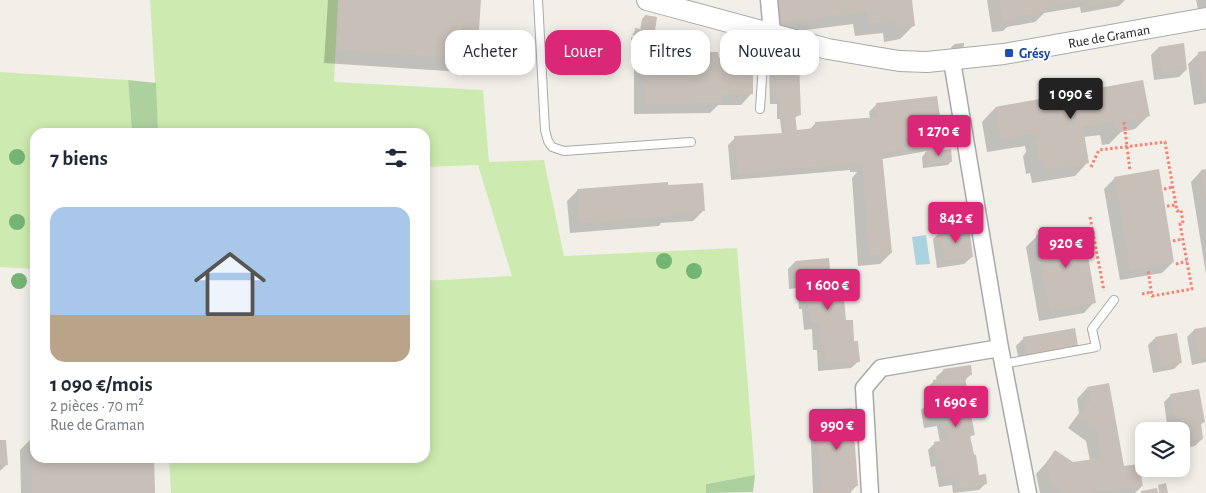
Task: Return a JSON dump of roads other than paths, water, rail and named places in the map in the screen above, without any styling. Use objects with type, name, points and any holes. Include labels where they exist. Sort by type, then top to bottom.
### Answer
[{"type":"street","name":"Rue de Graman","points":[[647,0],[761,30]]},
{"type":"street","points":[[769,30],[770,0]]},
{"type":"street","name":"Rue de Graman","points":[[819,46],[899,61],[952,61],[1009,53],[1206,18]]},
{"type":"street","points":[[952,61],[1000,348],[1028,493]]},
{"type":"street","points":[[870,493],[864,388],[881,368],[1000,348]]},
{"type":"lane","points":[[538,0],[545,130],[552,146],[564,152],[690,142]]},
{"type":"lane","points":[[760,110],[764,75]]},
{"type":"lane","points":[[1003,364],[1096,347],[1092,329],[1114,300]]},
{"type":"water","points":[[926,235],[930,264],[916,265],[912,237]]},
{"type":"place","name":"Grésy","points":[[1009,53]]}]
